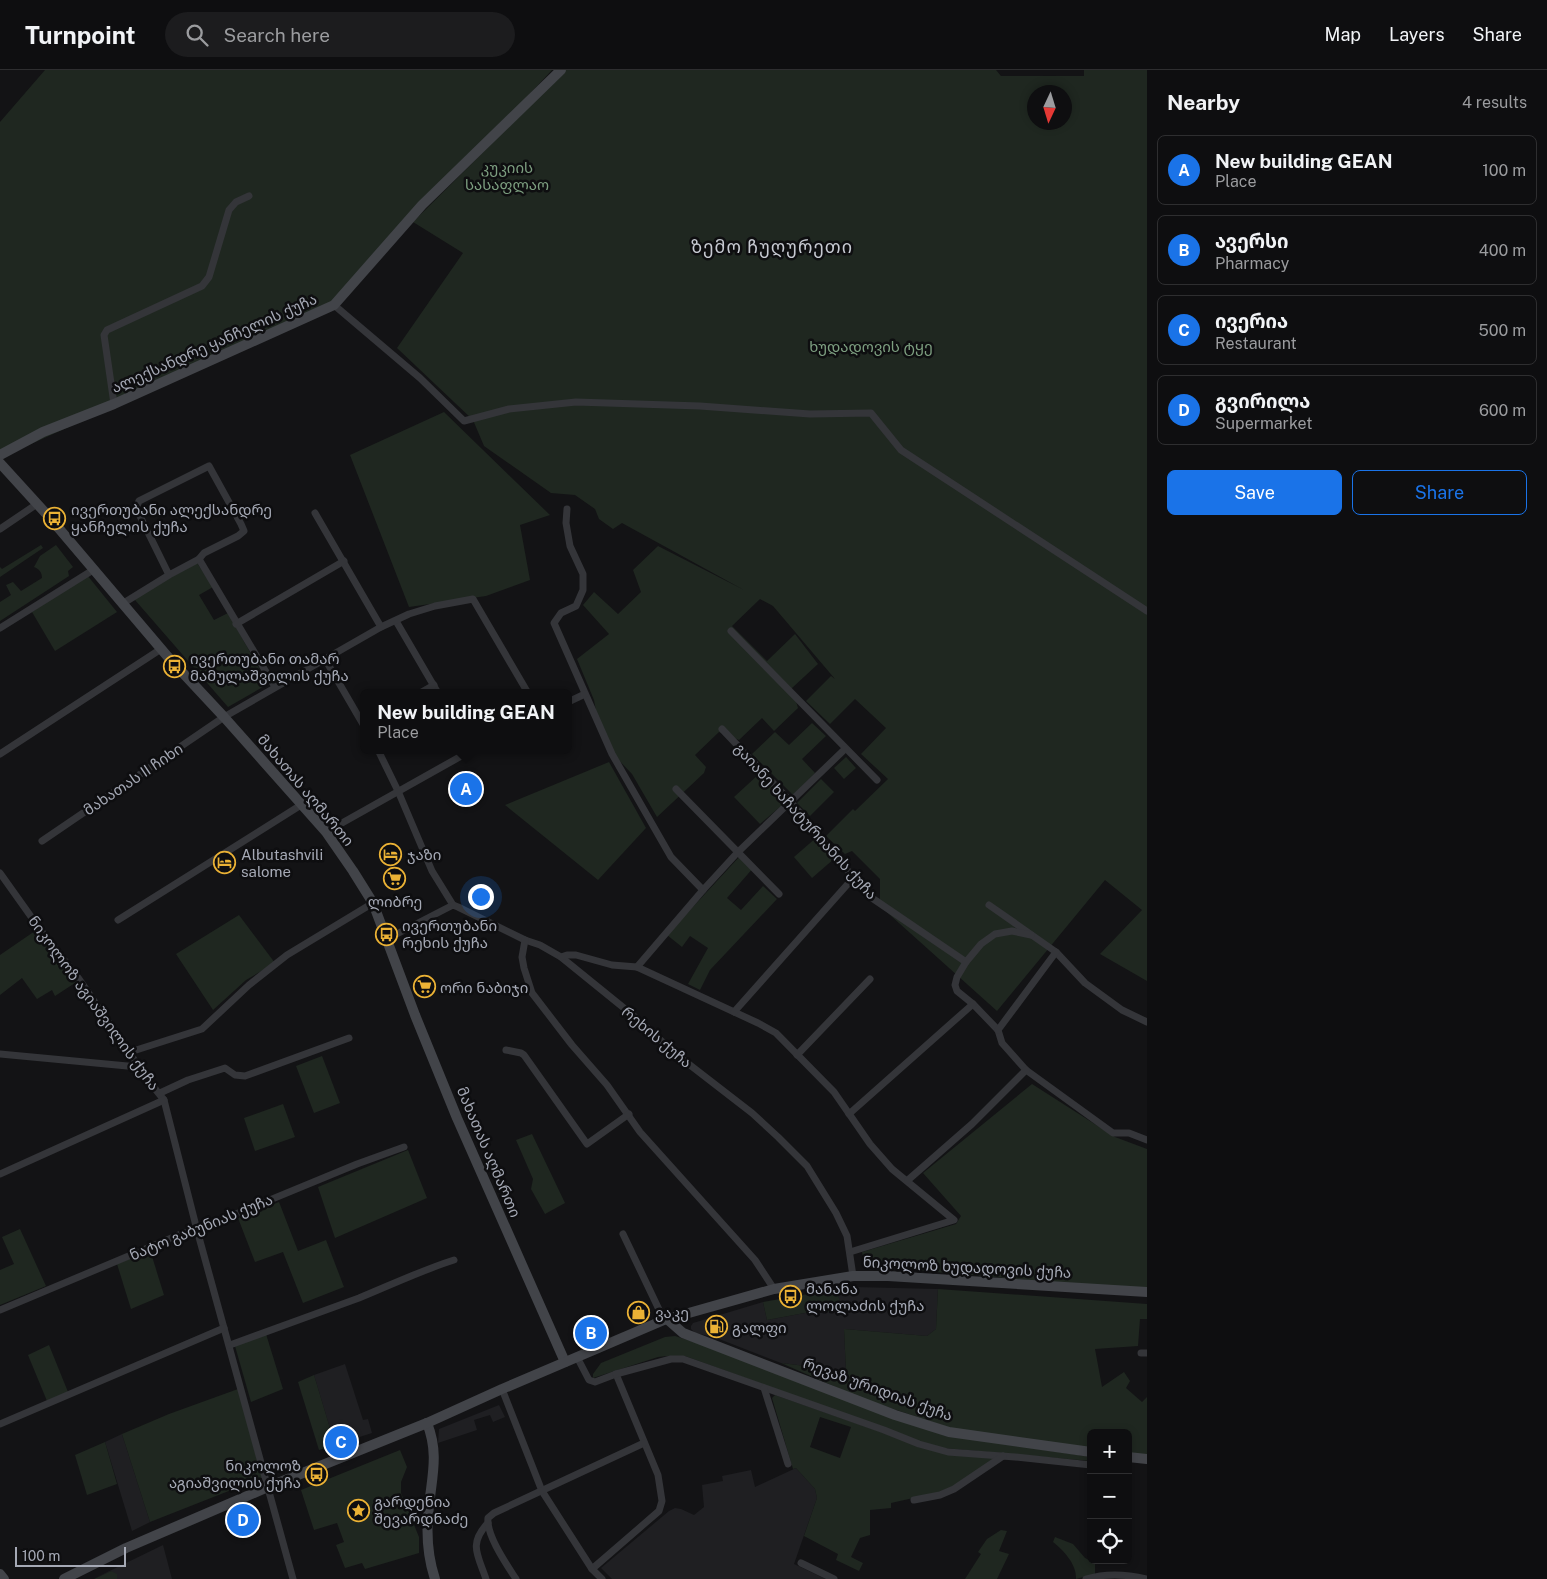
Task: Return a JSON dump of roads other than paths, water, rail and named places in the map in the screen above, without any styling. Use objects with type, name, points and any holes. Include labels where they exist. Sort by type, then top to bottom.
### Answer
[{"type":"main road","name":"ალექსანდრე ყანჩელის ქუჩა","points":[[0,454],[43,432],[114,404],[334,305],[422,205],[561,70]]},
{"type":"main road","name":"მახათას აღმართი","points":[[0,462],[161,649],[326,832],[373,903],[402,982],[459,1124],[565,1362]]},
{"type":"main road","name":"ნიკოლოზ ხუდადოვის ქუჩა","points":[[64,1579],[126,1548],[268,1487],[427,1423],[666,1319],[774,1289],[853,1276],[923,1278],[1147,1292]]},
{"type":"main road","name":"რევაზ ურიდიას ქუჩა","points":[[666,1319],[683,1333],[895,1415],[961,1434],[1087,1451]]},
{"type":"main road","points":[[427,1423],[435,1454],[427,1540],[435,1579]]},
{"type":"main road","points":[[1132,1457],[1147,1459]]},
{"type":"main road","points":[[0,1574],[4,1579]]},
{"type":"street","points":[[114,404],[104,335],[107,330],[202,286],[209,277],[229,210],[236,202],[249,196]]},
{"type":"street","points":[[334,305],[420,378],[464,420],[509,409],[576,402],[700,406],[810,414],[871,413],[901,450],[1147,611]]},
{"type":"street","points":[[122,604],[199,559],[204,553],[244,531],[208,466],[136,504],[136,508],[169,575]]},
{"type":"street","points":[[0,529],[38,504]]},
{"type":"street","points":[[567,509],[566,523],[570,546],[583,574],[583,590],[576,606],[562,613],[554,624],[612,754],[671,857],[703,890]]},
{"type":"street","points":[[316,513],[381,627]]},
{"type":"street","points":[[199,559],[275,687]]},
{"type":"street","points":[[236,624],[344,561]]},
{"type":"street","points":[[0,628],[93,570]]},
{"type":"street","name":"მახათას II ჩიხი","points":[[42,842],[224,717],[381,627],[436,606],[473,599],[526,689]]},
{"type":"street","points":[[396,620],[436,689]]},
{"type":"street","points":[[731,631],[876,780]]},
{"type":"street","points":[[0,754],[161,649]]},
{"type":"street","points":[[326,659],[360,720]]},
{"type":"street","points":[[427,689],[434,685]]},
{"type":"street","points":[[572,700],[585,694]]},
{"type":"street","name":"გაიანე ხაჩატურიანის ქუჩა","points":[[722,729],[790,801],[872,898],[966,962]]},
{"type":"street","points":[[637,967],[737,853],[846,749]]},
{"type":"street","points":[[380,754],[432,871],[452,905],[387,939]]},
{"type":"street","points":[[326,832],[465,754]]},
{"type":"street","points":[[676,789],[779,894]]},
{"type":"street","points":[[118,920],[301,805]]},
{"type":"street","name":"ნიკოლოზ აგიაშვილის ქუჩა","points":[[0,873],[42,932],[79,979],[130,1052],[138,1067],[162,1097],[293,1579]]},
{"type":"street","points":[[734,1012],[854,877]]},
{"type":"street","points":[[130,1052],[202,1029],[287,954],[373,903]]},
{"type":"street","name":"რეხის ქუჩა","points":[[452,905],[525,940],[540,945],[561,957],[635,1017],[677,1055],[752,1113],[807,1166],[836,1213],[846,1236],[853,1276]]},
{"type":"street","points":[[989,906],[1056,952],[1085,983],[1122,1010],[1147,1022]]},
{"type":"street","points":[[1031,935],[1012,931],[995,934],[982,944],[966,962],[957,977],[955,985],[957,991],[973,1004],[998,1030],[1002,1043],[1026,1070],[1113,1133],[1129,1133],[1147,1140]]},
{"type":"street","points":[[525,940],[522,957],[532,993],[607,1085],[640,1132],[755,1260],[774,1289]]},
{"type":"street","points":[[998,1030],[1056,952]]},
{"type":"street","points":[[561,957],[576,955],[612,965],[637,967],[776,1033],[834,1092],[870,1144],[892,1168],[954,1220],[850,1252]]},
{"type":"street","points":[[797,1055],[870,979]]},
{"type":"street","points":[[849,1114],[973,1004]]},
{"type":"street","points":[[0,1174],[162,1097],[188,1080],[225,1068],[235,1075],[245,1076],[349,1038]]},
{"type":"street","points":[[506,1050],[524,1055],[587,1144],[629,1114]]},
{"type":"street","points":[[0,1054],[138,1067]]},
{"type":"street","points":[[908,1180],[972,1124],[1026,1070]]},
{"type":"street","name":"ნატო გაბუნიას ქუჩა","points":[[0,1310],[181,1234],[197,1230],[357,1164],[404,1147]]},
{"type":"street","points":[[624,1234],[666,1319]]},
{"type":"street","points":[[230,1345],[454,1260]]},
{"type":"street","points":[[0,1424],[224,1328]]},
{"type":"street","points":[[577,1357],[589,1380],[594,1382],[616,1374],[670,1360],[683,1359],[926,1446],[948,1452],[1087,1465]]},
{"type":"street","points":[[592,1569],[656,1514],[661,1507],[658,1475],[616,1374]]},
{"type":"street","points":[[764,1388],[788,1464]]},
{"type":"street","points":[[502,1389],[542,1491],[592,1569],[602,1579]]},
{"type":"street","points":[[516,1579],[491,1535],[488,1518],[494,1513],[644,1443]]},
{"type":"street","points":[[914,1500],[940,1495],[954,1489],[1003,1456]]},
{"type":"street","points":[[486,1579],[475,1542],[480,1531],[488,1523]]},
{"type":"street","points":[[801,1563],[834,1579]]},
{"type":"street","points":[[1086,1579],[1099,1575],[1109,1575],[1146,1579]]},
{"type":"place","name":"ივერთუბანი ალექსანდრე ყანჩელის ქუჩა","points":[[55,518]]},
{"type":"place","name":"ივერთუბანი თამარ მამულაშვილის ქუჩა","points":[[174,667]]},
{"type":"place","name":"New building GEAN","points":[[466,789]]},
{"type":"place","name":"ჯაზი","points":[[391,854]]},
{"type":"place","name":"Albutashvili salome","points":[[225,863]]},
{"type":"place","name":"ლიბრე","points":[[395,878]]},
{"type":"place","name":"ივერთუბანი რეხის ქუჩა","points":[[386,934]]},
{"type":"place","name":"ორი ნაბიჯი","points":[[424,987]]},
{"type":"place","name":"მანანა ლოლაძის ქუჩა","points":[[790,1297]]},
{"type":"place","name":"ვაკე","points":[[639,1312]]},
{"type":"place","name":"გალფი","points":[[716,1327]]},
{"type":"place","name":"ავერსი","points":[[591,1333]]},
{"type":"place","name":"ივერია","points":[[341,1442]]},
{"type":"place","name":"ნიკოლოზ აგიაშვილის ქუჩა","points":[[317,1474]]},
{"type":"place","name":"გარდენია შევარდნაძე","points":[[358,1510]]},
{"type":"place","name":"გვირილა","points":[[243,1520]]},
{"type":"district","name":"ზემო ჩუღურეთი","points":[[772,246]]},
{"type":"park label","name":"კუკიის სასაფლაო","points":[[507,176]]},
{"type":"park label","name":"ხუდადოვის ტყე","points":[[871,346]]}]
